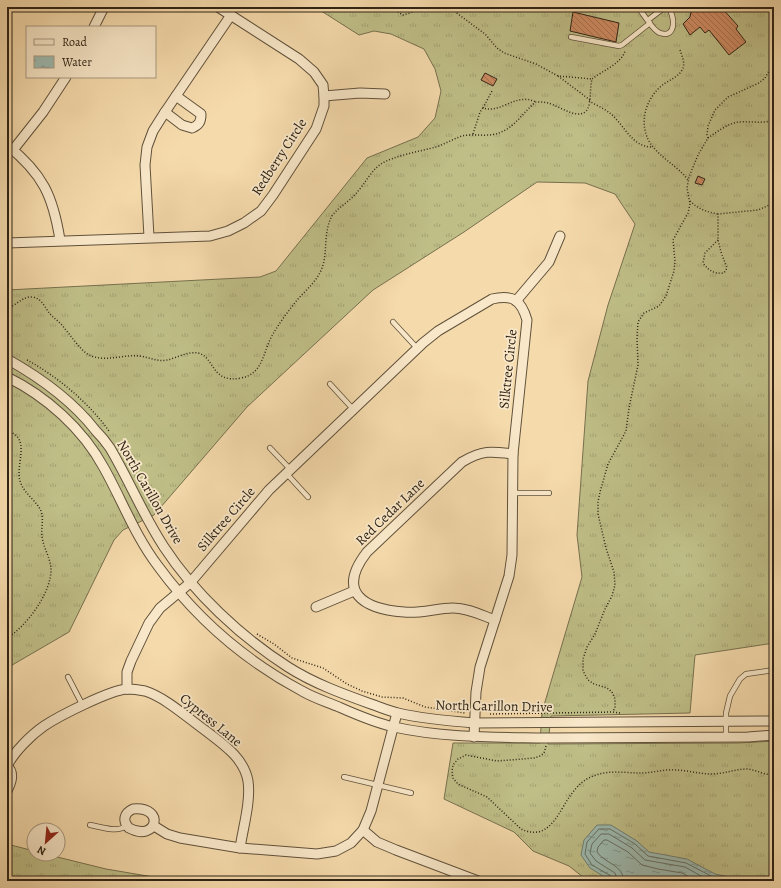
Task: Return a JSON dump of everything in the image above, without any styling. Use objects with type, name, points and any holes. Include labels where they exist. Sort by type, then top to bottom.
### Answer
[{"type":"street","points":[[94,26],[104,7]]},
{"type":"street","name":"Redberry Circle","points":[[7,243],[210,236],[228,231],[244,223],[261,211],[316,129],[324,106],[323,85],[314,72],[298,59],[218,7]]},
{"type":"street","points":[[149,237],[145,165],[147,147],[153,132],[165,112],[231,15]]},
{"type":"street","points":[[60,240],[56,215],[50,197],[39,178],[26,162],[10,148],[43,112],[65,78]]},
{"type":"street","points":[[324,96],[360,93],[385,94]]},
{"type":"street","points":[[165,112],[182,125],[192,128],[197,127],[201,122],[201,114],[176,96]]},
{"type":"street","points":[[516,301],[549,262],[560,236]]},
{"type":"street","name":"Silktree Circle","points":[[127,689],[127,672],[149,623],[160,608],[190,583],[269,490],[417,348],[438,330],[492,299],[509,297],[516,301],[524,312],[527,320],[513,454],[512,555],[509,576],[480,667],[476,692],[474,737]]},
{"type":"street","name":"North Carillon Drive","points":[[7,359],[32,373],[62,395],[87,419],[109,446],[145,517],[190,583],[222,616],[289,667],[322,685],[397,713],[441,721],[774,721]]},
{"type":"street","name":"North Carillon Drive","points":[[7,377],[23,385],[53,407],[81,434],[103,466],[135,529],[157,565],[199,614],[233,646],[267,670],[304,692],[350,712],[393,727],[431,733],[474,737],[726,737],[774,735]]},
{"type":"street","name":"Red Cedar Lane","points":[[354,591],[354,575],[359,562],[367,552],[462,462],[482,453],[493,451],[513,454]]},
{"type":"street","points":[[316,607],[354,591],[367,604],[376,607],[404,612],[455,608],[472,611],[494,620]]},
{"type":"street","points":[[7,791],[12,776],[10,769],[7,766],[11,758],[43,727],[56,719],[110,693],[127,689]]},
{"type":"street","name":"Cypress Lane","points":[[127,689],[144,691],[158,696],[223,744],[234,754],[243,766],[248,781],[248,798],[240,848]]},
{"type":"street","points":[[154,826],[167,834],[180,838],[240,848],[317,854],[336,851],[351,843],[363,830],[371,811],[397,713]]},
{"type":"street","points":[[132,809],[136,809],[151,813],[155,819],[154,826],[149,831],[145,832],[132,830],[126,826],[124,819],[127,813],[132,809]]},
{"type":"street","points":[[363,830],[378,842],[396,850],[478,881]]},
{"type":"lane","points":[[638,7],[656,30],[661,34],[668,33],[673,28],[674,17],[668,7]]},
{"type":"lane","points":[[571,37],[618,46],[629,40],[665,7]]},
{"type":"lane","points":[[393,322],[417,348]]},
{"type":"lane","points":[[330,384],[353,409]]},
{"type":"lane","points":[[270,448],[308,497]]},
{"type":"lane","points":[[513,493],[549,493]]},
{"type":"lane","points":[[726,737],[726,713],[730,696],[740,679],[746,674],[774,670]]},
{"type":"lane","points":[[68,676],[83,706]]},
{"type":"lane","points":[[344,777],[411,794]]},
{"type":"lane","points":[[90,825],[111,829],[122,829],[126,826]]},
{"type":"path","points":[[390,7],[403,15],[424,7]]},
{"type":"path","points":[[450,7],[462,18],[485,34],[497,48],[504,53],[536,64],[558,76],[610,113],[634,140],[646,147],[652,147]]},
{"type":"path","points":[[558,76],[592,79],[619,61],[624,55],[629,40]]},
{"type":"path","points":[[680,50],[684,62],[680,74],[653,93],[647,104],[644,116],[648,139],[652,147],[689,181]]},
{"type":"path","points":[[708,138],[708,126],[718,106],[728,97],[759,83],[765,78],[774,62]]},
{"type":"path","points":[[483,108],[490,110],[518,100],[528,99],[536,102],[549,103],[574,114],[580,115],[586,111],[589,105],[592,79]]},
{"type":"path","points":[[473,135],[480,112],[492,90]]},
{"type":"path","points":[[7,309],[25,298],[32,297],[38,299],[86,353],[95,357],[140,356],[165,360],[197,353],[202,354],[207,358],[211,366],[219,374],[227,378],[244,378],[260,367],[272,336],[289,311],[318,277],[324,260],[328,227],[332,217],[338,209],[358,191],[382,163],[437,146],[462,136],[493,135],[502,132],[512,126],[525,111],[536,102]]},
{"type":"path","points":[[613,712],[615,707],[615,699],[612,692],[607,688],[594,684],[588,680],[583,671],[583,659],[605,608],[612,596],[615,585],[614,572],[606,548],[598,514],[598,502],[603,478],[608,464],[626,431],[638,365],[638,322],[644,313],[659,306],[666,296],[674,271],[675,261],[673,240],[688,213],[689,200],[687,188],[698,155],[708,138],[739,122],[763,123],[774,120]]},
{"type":"path","points":[[689,200],[699,208],[718,214],[758,210],[774,204]]},
{"type":"path","points":[[718,214],[718,240],[727,268],[724,273],[717,274],[709,270],[703,263],[705,253],[718,240]]},
{"type":"path","points":[[7,431],[16,434],[19,440],[22,450],[19,469],[20,481],[25,492],[41,512],[43,522],[42,535],[51,569],[44,594],[36,608],[24,624],[7,638]]},
{"type":"path","points":[[256,633],[274,644],[292,658],[323,668],[347,684],[362,691],[388,698],[403,698],[425,707],[467,713]]},
{"type":"path","points":[[387,702],[388,698]]},
{"type":"path","points":[[486,714],[621,713]]},
{"type":"path","points":[[546,742],[544,752],[540,756],[534,758],[497,761],[466,755],[458,759],[452,765],[453,778],[458,784],[487,797],[521,829],[528,832],[536,832],[544,830],[553,823],[575,790],[590,777],[597,774],[651,773],[675,770],[701,773],[720,773],[747,769],[768,775],[774,775]]},
{"type":"green space","points":[[315,7],[524,7],[529,10],[532,7],[774,7],[774,643],[695,655],[690,713],[551,716],[548,744],[739,743],[774,741],[774,881],[588,881],[569,866],[533,851],[514,832],[444,799],[453,743],[540,743],[542,712],[582,577],[577,535],[588,381],[608,305],[635,224],[615,194],[585,183],[537,182],[464,232],[373,290],[247,407],[154,515],[123,530],[114,540],[69,632],[7,668],[7,290],[260,277],[276,271],[367,158],[418,137],[435,118],[441,91],[435,69],[424,49],[391,34],[374,31],[359,35]]},
{"type":"green space","points":[[7,844],[26,849],[26,862],[66,862],[66,859],[106,869],[177,881],[7,881]]},
{"type":"water","points":[[597,825],[611,825],[637,841],[649,852],[687,859],[715,874],[750,881],[611,881],[590,868],[581,855],[584,840]]},
{"type":"water","points":[[763,876],[774,878],[774,881],[753,881]]},
{"type":"building","points":[[692,7],[721,7],[738,26],[736,29],[746,42],[729,55],[709,30],[705,33],[700,27],[690,35],[683,24],[690,17]]},
{"type":"building","points":[[573,12],[619,23],[616,42],[570,31]]},
{"type":"building","points":[[485,73],[497,79],[493,86],[481,80]]},
{"type":"building","points":[[698,176],[705,179],[702,185],[695,183]]}]
